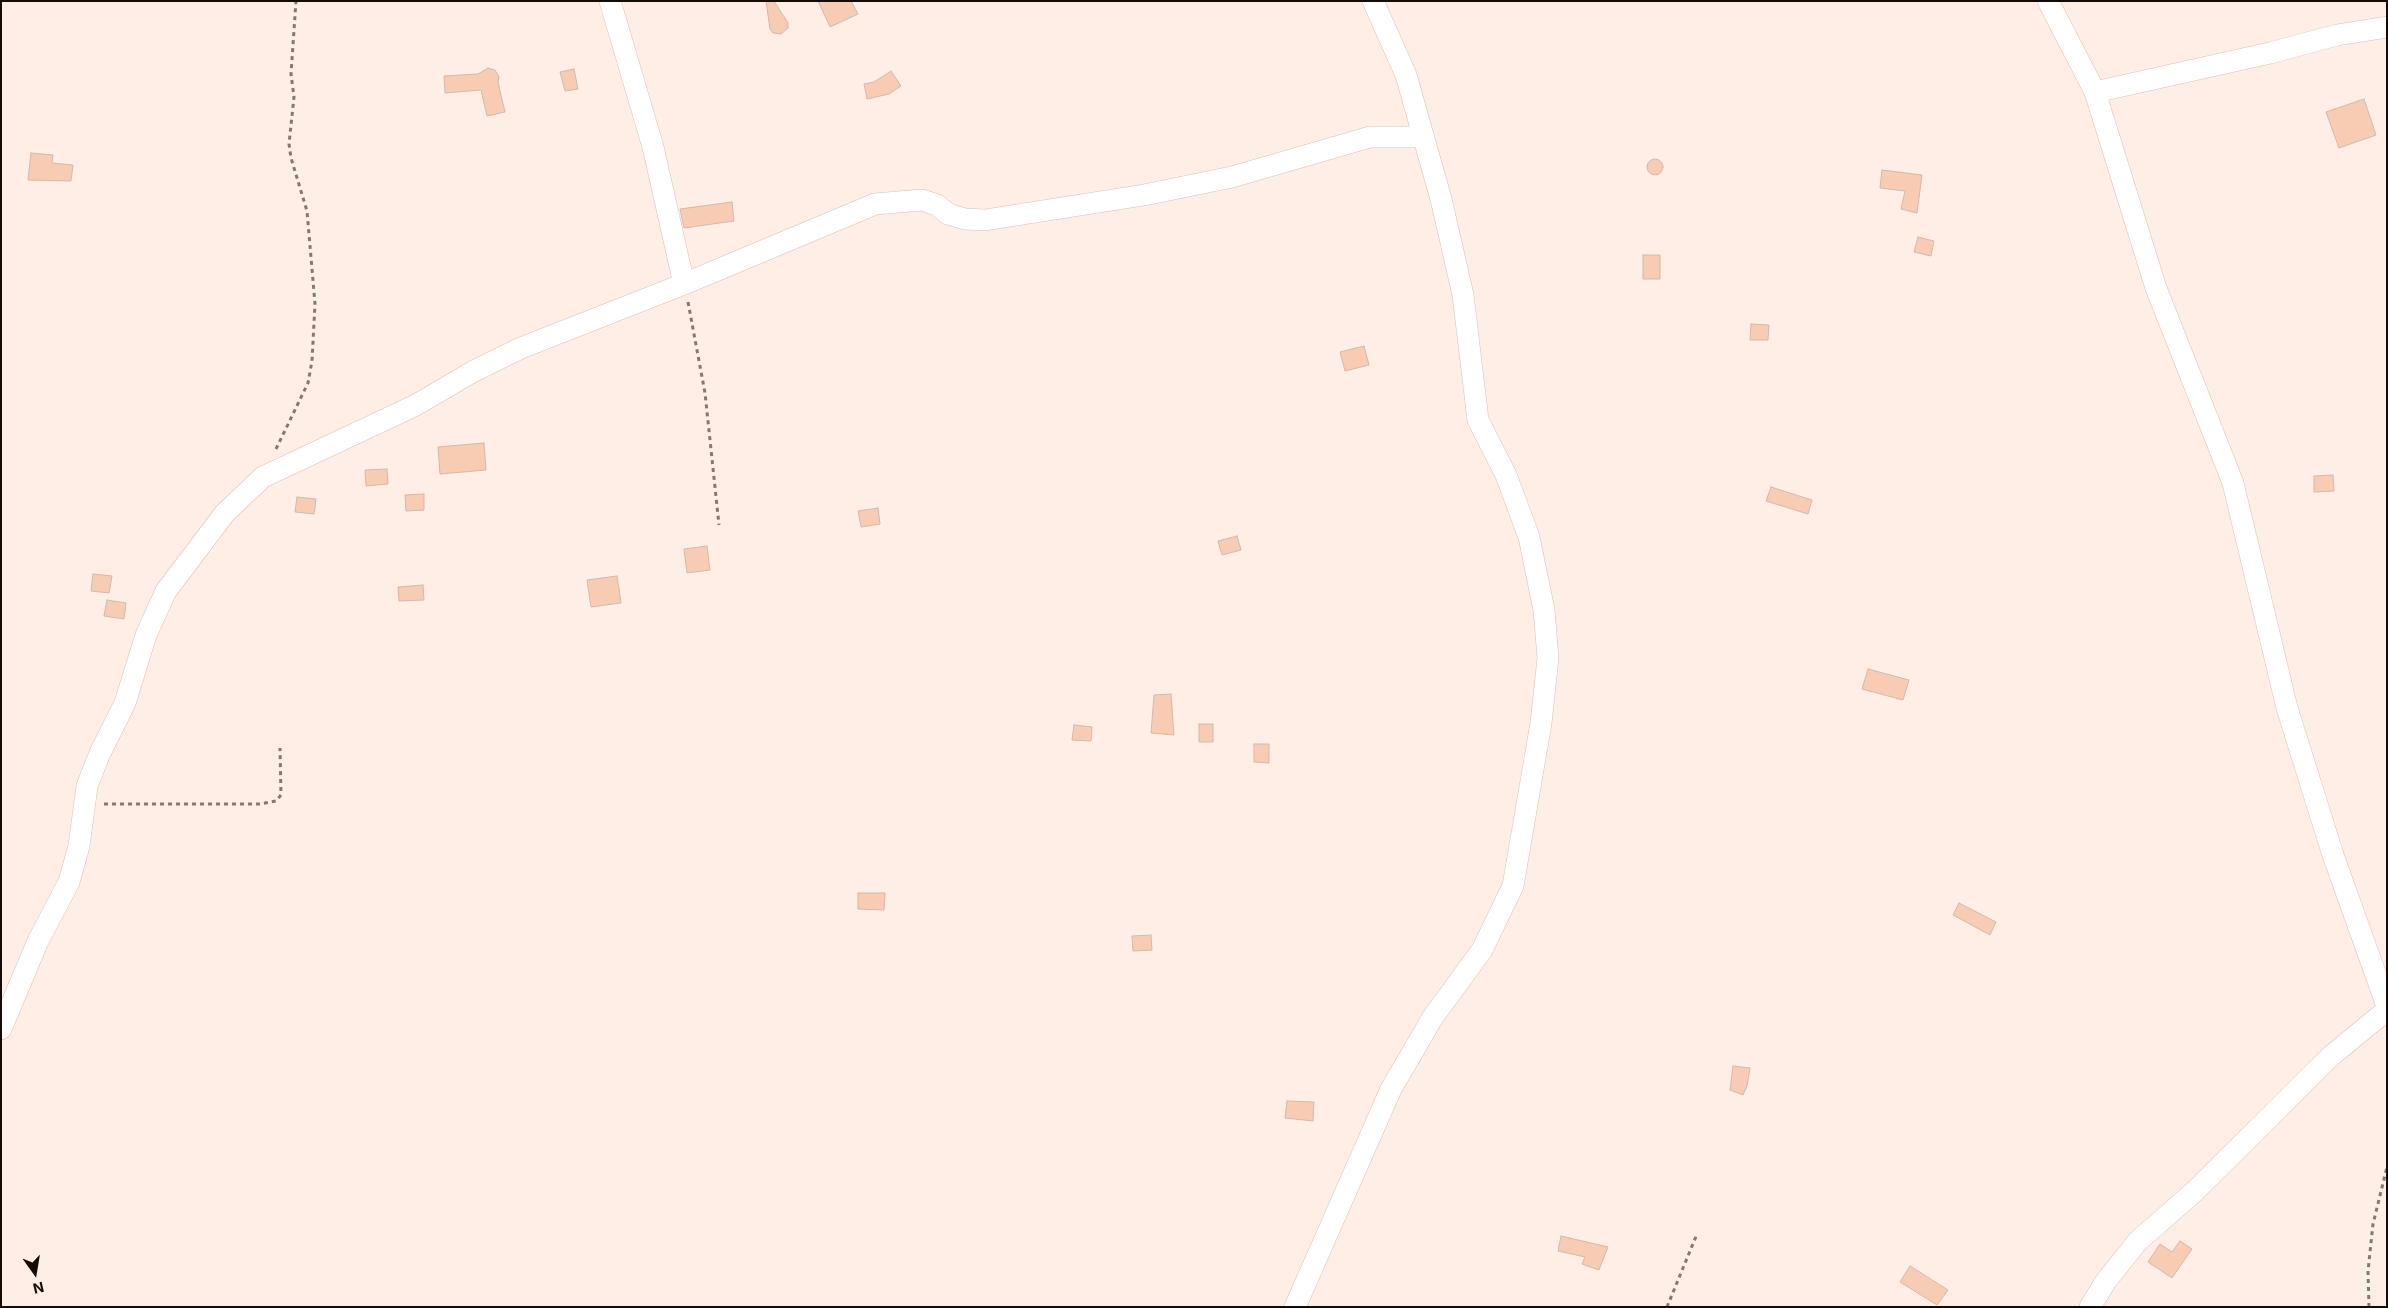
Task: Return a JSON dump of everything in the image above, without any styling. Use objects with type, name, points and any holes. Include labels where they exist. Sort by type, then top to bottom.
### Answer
[{"type":"street","points":[[610,1],[653,147],[684,284]]},
{"type":"street","points":[[1295,1307],[1390,1089],[1433,1017],[1482,950],[1513,886],[1541,723],[1548,658],[1544,610],[1528,537],[1506,475],[1478,420],[1464,295],[1441,199],[1406,75],[1373,1]]},
{"type":"street","points":[[2048,1],[2095,92],[2156,288],[2233,483],[2288,708],[2333,855],[2387,1008],[2331,1056],[2202,1184],[2138,1242],[2106,1281],[2090,1307]]},
{"type":"street","points":[[2095,92],[2337,35],[2387,27]]},
{"type":"street","points":[[1,1029],[38,941],[69,882],[79,846],[87,786],[100,753],[125,703],[146,635],[166,592],[225,512],[263,477],[416,405],[474,370],[520,348],[684,284],[875,204],[922,200],[937,205],[948,214],[965,219],[984,220],[1144,195],[1232,176],[1370,137],[1423,136]]},
{"type":"path","points":[[263,477],[308,383],[312,361],[314,304],[307,212],[291,158],[290,144],[294,97],[291,74],[296,1]]},
{"type":"path","points":[[684,284],[705,393],[719,525]]},
{"type":"path","points":[[84,804],[260,804],[276,801],[281,795],[280,748]]},
{"type":"path","points":[[2369,1307],[2368,1271],[2373,1224],[2387,1167]]},
{"type":"path","points":[[1667,1307],[1697,1234]]},
{"type":"building","points":[[766,1],[774,1],[788,23],[788,28],[781,34],[773,33],[770,29]]},
{"type":"building","points":[[818,1],[851,1],[858,14],[830,27]]},
{"type":"building","points":[[488,68],[495,70],[499,77],[498,82],[505,112],[487,116],[481,90],[445,93],[444,76],[478,74]]},
{"type":"building","points":[[574,69],[578,89],[565,91],[560,72]]},
{"type":"building","points":[[891,71],[901,86],[889,94],[867,99],[864,84],[874,82]]},
{"type":"building","points":[[2364,99],[2376,135],[2339,148],[2326,112]]},
{"type":"building","points":[[31,153],[53,155],[52,163],[73,165],[71,181],[28,180]]},
{"type":"building","points":[[1652,159],[1658,159],[1663,164],[1661,173],[1652,175],[1647,170],[1647,164]]},
{"type":"building","points":[[1882,170],[1922,175],[1917,213],[1901,209],[1905,191],[1880,188]]},
{"type":"building","points":[[732,202],[734,221],[684,228],[680,209]]},
{"type":"building","points":[[1918,237],[1934,241],[1931,256],[1914,252]]},
{"type":"building","points":[[1643,255],[1660,255],[1660,279],[1643,279]]},
{"type":"building","points":[[1751,324],[1769,325],[1768,340],[1750,340]]},
{"type":"building","points":[[1364,346],[1369,365],[1345,371],[1340,352]]},
{"type":"building","points":[[484,443],[486,470],[440,474],[438,447]]},
{"type":"building","points":[[387,469],[388,484],[366,486],[365,470]]},
{"type":"building","points":[[2333,475],[2334,491],[2314,492],[2314,476]]},
{"type":"building","points":[[1771,487],[1812,500],[1808,514],[1766,501]]},
{"type":"building","points":[[424,494],[424,510],[406,511],[405,495]]},
{"type":"building","points":[[297,497],[316,499],[314,514],[295,512]]},
{"type":"building","points":[[878,508],[880,524],[861,527],[858,511]]},
{"type":"building","points":[[1237,536],[1241,550],[1222,555],[1218,541]]},
{"type":"building","points":[[707,546],[710,570],[687,573],[684,549]]},
{"type":"building","points":[[93,574],[112,576],[109,593],[91,591]]},
{"type":"building","points":[[617,576],[621,603],[591,607],[587,580]]},
{"type":"building","points":[[423,585],[424,600],[399,601],[398,587]]},
{"type":"building","points":[[107,600],[126,603],[124,619],[104,616]]},
{"type":"building","points":[[1868,669],[1909,680],[1903,700],[1862,689]]},
{"type":"building","points":[[1171,694],[1174,735],[1151,733],[1154,695]]},
{"type":"building","points":[[1199,724],[1213,724],[1213,742],[1199,742]]},
{"type":"building","points":[[1074,725],[1092,727],[1091,741],[1072,740]]},
{"type":"building","points":[[1254,744],[1269,744],[1269,763],[1254,762]]},
{"type":"building","points":[[858,893],[885,893],[884,910],[858,909]]},
{"type":"building","points":[[1959,903],[1996,922],[1990,935],[1953,915]]},
{"type":"building","points":[[1151,935],[1152,950],[1133,951],[1132,936]]},
{"type":"building","points":[[1733,1066],[1750,1068],[1747,1086],[1743,1095],[1730,1090]]},
{"type":"building","points":[[1287,1101],[1314,1102],[1313,1121],[1285,1118]]},
{"type":"building","points":[[1561,1236],[1608,1247],[1599,1270],[1582,1264],[1585,1257],[1558,1251]]},
{"type":"building","points":[[2180,1241],[2192,1249],[2172,1278],[2148,1262],[2160,1244],[2172,1252]]},
{"type":"building","points":[[1910,1266],[1948,1290],[1937,1305],[1900,1282]]}]
